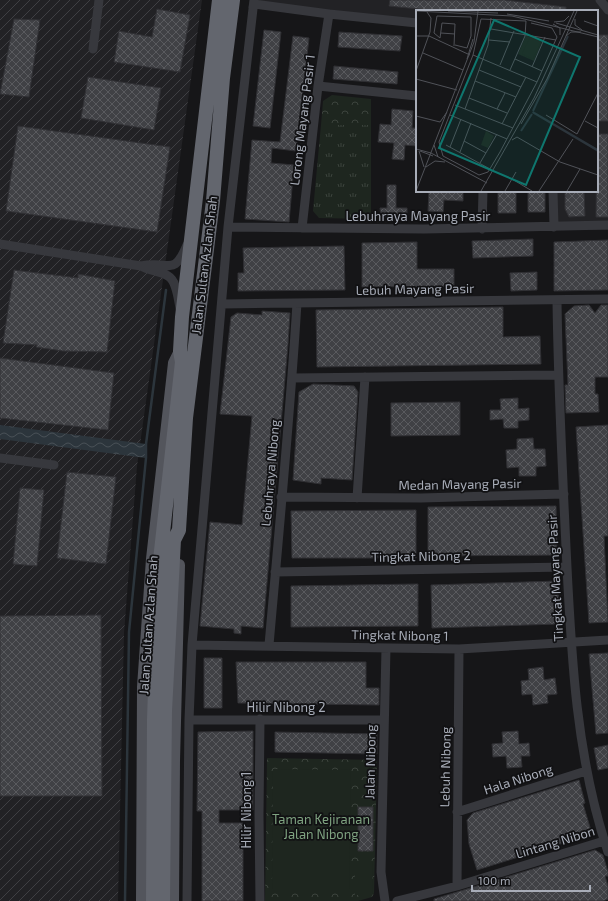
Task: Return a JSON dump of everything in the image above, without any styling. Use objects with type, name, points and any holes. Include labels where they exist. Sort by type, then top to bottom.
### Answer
[{"type":"highway","name":"Jalan Sultan Azlan Shah","points":[[163,901],[159,569],[182,362],[180,351],[182,317],[219,0]]},
{"type":"highway","name":"Jalan Sultan Azlan Shah","points":[[153,901],[161,674],[174,540],[179,530],[186,418],[212,201],[222,86],[233,0]]},
{"type":"main road","name":"Jalan Sultan Azlan Shah","points":[[142,901],[143,687],[152,559],[174,363],[180,351]]},
{"type":"main road","name":"Jalan Sultan Azlan Shah","points":[[173,901],[179,530]]},
{"type":"street","points":[[93,49],[99,0]]},
{"type":"street","points":[[600,0],[608,10]]},
{"type":"street","points":[[187,901],[189,720],[192,645],[228,227],[254,2],[328,14],[416,23]]},
{"type":"street","name":"Lorong Mayang Pasir 1","points":[[302,228],[318,86],[328,14]]},
{"type":"street","points":[[318,86],[416,96]]},
{"type":"street","points":[[482,229],[483,192]]},
{"type":"street","points":[[553,192],[554,227]]},
{"type":"street","name":"Lebuhraya Mayang Pasir","points":[[228,227],[482,229],[608,225]]},
{"type":"street","points":[[0,244],[141,266],[152,264],[173,266],[180,260],[193,231]]},
{"type":"street","points":[[141,266],[150,271],[167,275],[171,278],[182,317]]},
{"type":"street","name":"Lebuh Mayang Pasir","points":[[222,304],[608,299]]},
{"type":"street","name":"Tingkat Mayang Pasir","points":[[557,300],[558,375],[572,642],[586,771],[608,852]]},
{"type":"street","name":"Lebuhraya Nibong","points":[[269,645],[281,497],[293,378],[298,303]]},
{"type":"street","points":[[293,378],[558,375]]},
{"type":"street","points":[[357,498],[365,377]]},
{"type":"street","points":[[0,458],[54,465]]},
{"type":"street","name":"Medan Mayang Pasir","points":[[281,497],[357,498],[564,494]]},
{"type":"street","name":"Tingkat Nibong 2","points":[[275,572],[567,567]]},
{"type":"street","name":"Tingkat Nibong 1","points":[[192,645],[459,648],[608,640]]},
{"type":"street","name":"Jalan Nibong","points":[[385,901],[381,872],[386,648]]},
{"type":"street","name":"Lebuh Nibong","points":[[457,886],[459,648]]},
{"type":"street","name":"Hilir Nibong 1","points":[[260,719],[258,815],[260,901]]},
{"type":"street","name":"Hilir Nibong 2","points":[[189,720],[384,720]]},
{"type":"street","name":"Hala Nibong","points":[[457,812],[586,771]]},
{"type":"street","name":"Lintang Nibon","points":[[397,901],[457,886],[604,841]]},
{"type":"shaded area","points":[[0,0],[202,0],[137,466],[124,633],[118,901],[0,901]]},
{"type":"shaded area","points":[[250,0],[608,0],[608,230],[555,230],[554,192],[598,192],[598,10],[416,10],[416,25],[248,8]]},
{"type":"green space","points":[[332,95],[371,99],[371,125],[321,125],[323,101]]},
{"type":"green space","points":[[321,125],[371,125],[371,219],[319,218],[313,211]]},
{"type":"green space","name":"Taman Kejiranan Jalan Nibong","points":[[267,758],[377,760],[374,893],[372,897],[358,901],[265,901]]},
{"type":"green space","points":[[273,769],[351,770],[349,889],[272,889]]},
{"type":"green space","points":[[355,862],[373,862],[372,895],[355,895]]},
{"type":"water","points":[[0,425],[146,444],[146,458],[0,439]]},
{"type":"building","points":[[390,0],[504,0],[566,7],[566,10],[429,10],[389,6]]},
{"type":"building","points":[[157,9],[190,15],[180,72],[114,62],[119,31],[152,37]]},
{"type":"building","points":[[14,19],[40,20],[29,97],[0,94]]},
{"type":"building","points":[[264,30],[281,32],[270,128],[253,126]]},
{"type":"building","points":[[339,32],[402,36],[400,51],[338,47]]},
{"type":"building","points":[[598,35],[608,35],[608,121],[598,121]]},
{"type":"building","points":[[293,36],[309,38],[296,151],[272,148],[271,163],[294,165],[289,222],[245,219],[252,140],[280,142]]},
{"type":"building","points":[[334,66],[398,72],[397,84],[333,79]]},
{"type":"building","points":[[88,77],[161,88],[154,130],[81,118]]},
{"type":"building","points":[[392,109],[413,111],[412,128],[416,128],[416,146],[405,145],[404,160],[392,159],[394,143],[378,142],[380,124],[391,125]]},
{"type":"building","points":[[18,126],[170,147],[157,232],[6,211]]},
{"type":"building","points":[[598,134],[608,134],[608,217],[596,217],[596,192],[598,192]]},
{"type":"building","points":[[387,185],[396,185],[396,208],[407,208],[407,216],[381,217],[380,208],[387,208]]},
{"type":"building","points":[[429,192],[463,192],[463,201],[444,200],[443,212],[428,211]]},
{"type":"building","points":[[498,192],[516,192],[516,213],[498,213]]},
{"type":"building","points":[[528,192],[545,192],[545,212],[528,212]]},
{"type":"building","points":[[565,192],[584,192],[585,216],[569,217],[565,209]]},
{"type":"building","points":[[533,239],[533,256],[473,258],[472,241]]},
{"type":"building","points":[[608,240],[608,290],[554,291],[554,242]]},
{"type":"building","points":[[417,242],[417,269],[454,269],[454,286],[362,287],[362,243]]},
{"type":"building","points":[[344,246],[345,290],[238,291],[238,273],[244,273],[243,248]]},
{"type":"building","points":[[14,270],[78,278],[78,274],[115,281],[107,352],[63,351],[36,347],[37,345],[3,343]]},
{"type":"building","points":[[537,272],[537,290],[511,291],[510,273]]},
{"type":"building","points":[[589,305],[595,313],[601,305],[608,305],[608,377],[595,377],[595,394],[598,394],[599,412],[566,413],[565,385],[568,385],[565,314],[574,306]]},
{"type":"building","points":[[503,307],[503,337],[540,336],[541,364],[317,367],[316,310]]},
{"type":"building","points":[[262,311],[290,313],[288,344],[263,628],[241,626],[241,634],[234,633],[234,629],[200,626],[210,522],[242,525],[252,416],[220,414],[231,317],[237,313],[262,315]]},
{"type":"building","points":[[0,358],[114,373],[108,430],[0,418]]},
{"type":"building","points":[[313,384],[354,386],[358,392],[352,480],[321,478],[321,484],[293,480],[299,392]]},
{"type":"building","points":[[518,398],[518,409],[529,408],[529,420],[518,421],[518,428],[504,428],[503,419],[490,420],[490,410],[501,410],[500,399]]},
{"type":"building","points":[[460,402],[460,435],[391,436],[391,403]]},
{"type":"building","points":[[608,425],[608,536],[604,536],[608,622],[589,623],[576,427]]},
{"type":"building","points":[[533,438],[534,449],[545,449],[546,466],[536,467],[536,476],[519,476],[519,467],[507,468],[506,450],[517,449],[517,439]]},
{"type":"building","points":[[67,472],[116,477],[106,564],[57,558]]},
{"type":"building","points":[[20,488],[44,490],[37,566],[13,564]]},
{"type":"building","points":[[556,506],[557,555],[428,556],[428,507]]},
{"type":"building","points":[[416,510],[416,558],[292,558],[291,511]]},
{"type":"building","points":[[558,581],[559,624],[432,628],[431,585]]},
{"type":"building","points":[[418,584],[418,626],[291,627],[291,586]]},
{"type":"building","points":[[101,615],[102,796],[0,796],[0,616]]},
{"type":"building","points":[[608,653],[608,733],[596,734],[589,654]]},
{"type":"building","points":[[204,658],[222,658],[222,708],[204,708]]},
{"type":"building","points":[[236,662],[366,662],[366,688],[379,688],[379,705],[238,703]]},
{"type":"building","points":[[543,667],[544,680],[555,678],[557,694],[547,695],[548,703],[533,705],[532,694],[522,695],[521,681],[529,680],[528,669]]},
{"type":"building","points":[[253,731],[253,810],[219,810],[219,823],[243,823],[243,901],[202,901],[202,811],[197,811],[198,732]]},
{"type":"building","points":[[518,731],[519,744],[529,743],[530,756],[521,756],[522,767],[507,768],[506,756],[493,757],[492,744],[503,743],[502,732]]},
{"type":"building","points":[[275,732],[377,734],[377,754],[275,752]]},
{"type":"building","points":[[608,745],[608,768],[598,770],[594,748]]},
{"type":"building","points":[[579,780],[585,803],[583,804],[592,834],[477,870],[469,844],[467,820],[473,813]]},
{"type":"building","points":[[358,807],[373,807],[373,851],[358,851]]},
{"type":"building","points":[[595,850],[603,855],[608,872],[608,876],[605,876],[608,886],[608,899],[603,901],[434,901],[434,899]]},
{"type":"waterway","points":[[125,901],[129,632],[146,458],[146,444],[166,290]]}]
